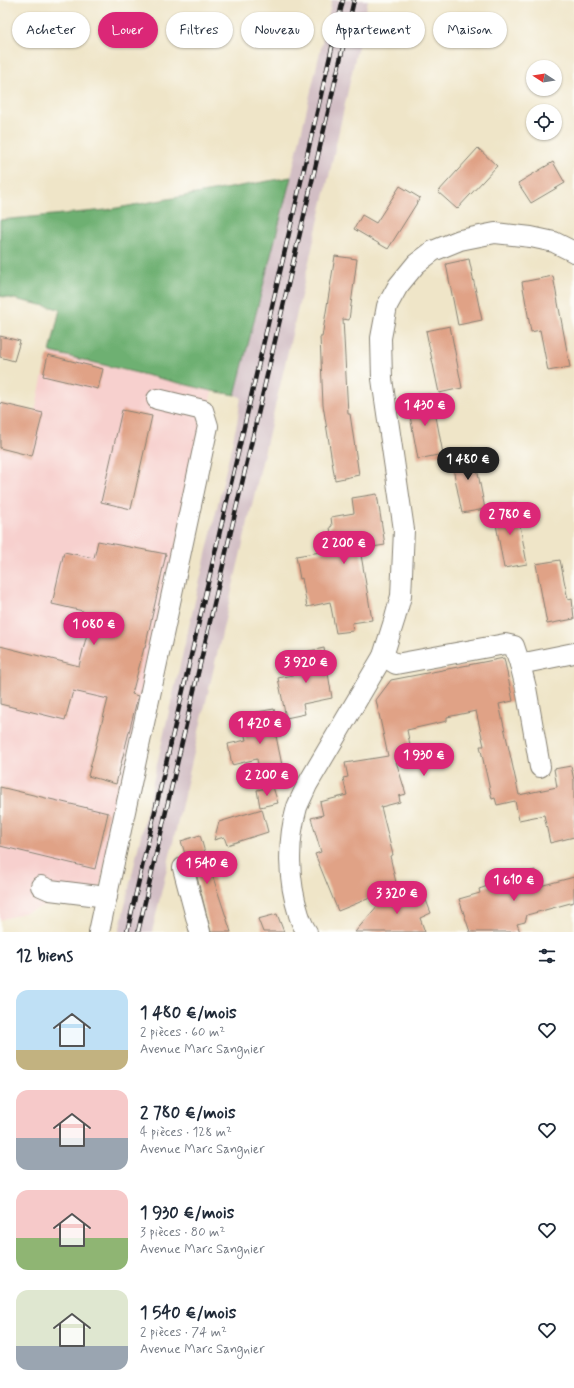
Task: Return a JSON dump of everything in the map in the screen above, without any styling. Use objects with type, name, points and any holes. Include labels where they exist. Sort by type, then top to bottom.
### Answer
[{"type":"street","points":[[307,932],[304,928],[297,907],[292,885],[290,858],[293,828],[298,806],[307,785],[383,656],[401,596],[404,530],[382,380],[380,338],[387,306],[398,286],[416,264],[433,251],[460,240],[495,233],[532,237],[554,242],[574,252]]},
{"type":"street","points":[[99,932],[208,426],[203,410],[157,399]]},
{"type":"street","points":[[383,656],[396,664],[505,644],[514,646],[526,688],[540,767]]},
{"type":"street","points":[[520,664],[574,653]]},
{"type":"street","points":[[183,868],[200,932]]},
{"type":"street","points":[[40,886],[50,890],[107,897]]},
{"type":"shaded area","points":[[332,0],[368,0],[365,12],[329,12]]},
{"type":"shaded area","points":[[322,43],[322,48],[357,48],[329,176],[152,932],[119,932],[237,423],[241,397],[235,395],[291,177]]},
{"type":"shaded area","points":[[50,352],[212,391],[97,901],[79,896],[0,920],[0,403],[35,411],[46,361]]},
{"type":"green space","points":[[291,177],[235,395],[212,391],[50,352],[60,309],[0,296],[0,220],[106,210]]},
{"type":"building","points":[[478,148],[497,166],[457,209],[438,192]]},
{"type":"building","points":[[553,162],[565,183],[531,203],[518,183]]},
{"type":"building","points":[[400,186],[420,198],[388,249],[354,229],[362,215],[376,223]]},
{"type":"building","points":[[335,256],[357,259],[349,320],[343,319],[348,414],[350,414],[359,475],[335,480],[323,405],[320,337],[322,337]]},
{"type":"building","points":[[469,259],[482,320],[458,325],[446,264]]},
{"type":"building","points":[[553,276],[570,367],[548,371],[540,330],[531,332],[522,282]]},
{"type":"building","points":[[450,326],[462,388],[439,393],[426,331]]},
{"type":"building","points":[[0,336],[20,341],[14,361],[0,357]]},
{"type":"building","points":[[48,355],[103,369],[98,389],[43,376]]},
{"type":"building","points":[[432,395],[443,454],[418,459],[407,400]]},
{"type":"building","points":[[0,403],[43,413],[32,456],[0,448]]},
{"type":"building","points":[[122,410],[152,416],[131,509],[101,502]]},
{"type":"building","points":[[473,448],[485,509],[462,513],[450,453]]},
{"type":"building","points":[[377,494],[385,545],[360,549],[372,620],[352,623],[353,631],[336,633],[330,602],[307,607],[302,578],[300,579],[296,556],[333,550],[330,527],[332,526],[331,517],[354,513],[352,498]]},
{"type":"building","points":[[516,503],[527,564],[504,568],[493,508]]},
{"type":"building","points":[[98,541],[166,554],[145,648],[132,694],[138,696],[116,784],[88,776],[108,699],[73,691],[65,720],[0,704],[0,646],[79,666],[87,634],[78,632],[83,611],[52,604],[64,552],[94,558]]},
{"type":"building","points":[[560,560],[568,600],[572,599],[574,619],[547,624],[536,564]]},
{"type":"building","points":[[324,648],[332,698],[303,704],[305,714],[286,718],[278,678],[303,673],[300,653]]},
{"type":"building","points":[[504,658],[513,701],[499,704],[519,795],[557,787],[554,769],[571,766],[574,780],[574,837],[550,843],[544,815],[519,820],[515,801],[497,805],[495,798],[492,799],[480,746],[484,746],[476,711],[447,717],[447,721],[407,730],[412,755],[395,758],[406,794],[399,796],[400,802],[381,807],[393,855],[390,856],[397,887],[338,911],[315,854],[321,852],[311,818],[323,815],[320,802],[347,795],[343,778],[348,777],[345,763],[388,756],[376,700],[391,680]]},
{"type":"building","points":[[274,709],[281,736],[276,736],[285,780],[262,785],[257,759],[232,765],[228,744],[246,740],[240,715]]},
{"type":"building","points":[[0,787],[108,813],[95,869],[0,846]]},
{"type":"building","points":[[273,787],[278,803],[260,807],[257,790]]},
{"type":"building","points":[[262,809],[268,832],[227,845],[224,837],[214,840],[219,822]]},
{"type":"building","points":[[200,835],[231,932],[211,932],[194,865],[191,860],[186,857],[181,841]]},
{"type":"building","points":[[535,870],[540,886],[574,877],[574,902],[527,915],[525,922],[517,924],[520,932],[470,932],[459,899],[480,893],[479,889],[499,882],[499,880]]},
{"type":"building","points":[[400,887],[405,902],[424,895],[431,913],[420,918],[425,932],[355,932],[390,891]]},
{"type":"building","points":[[277,914],[284,932],[263,932],[258,919]]},
{"type":"railway","points":[[127,932],[343,0]]},
{"type":"railway","points":[[138,932],[354,0]]}]
